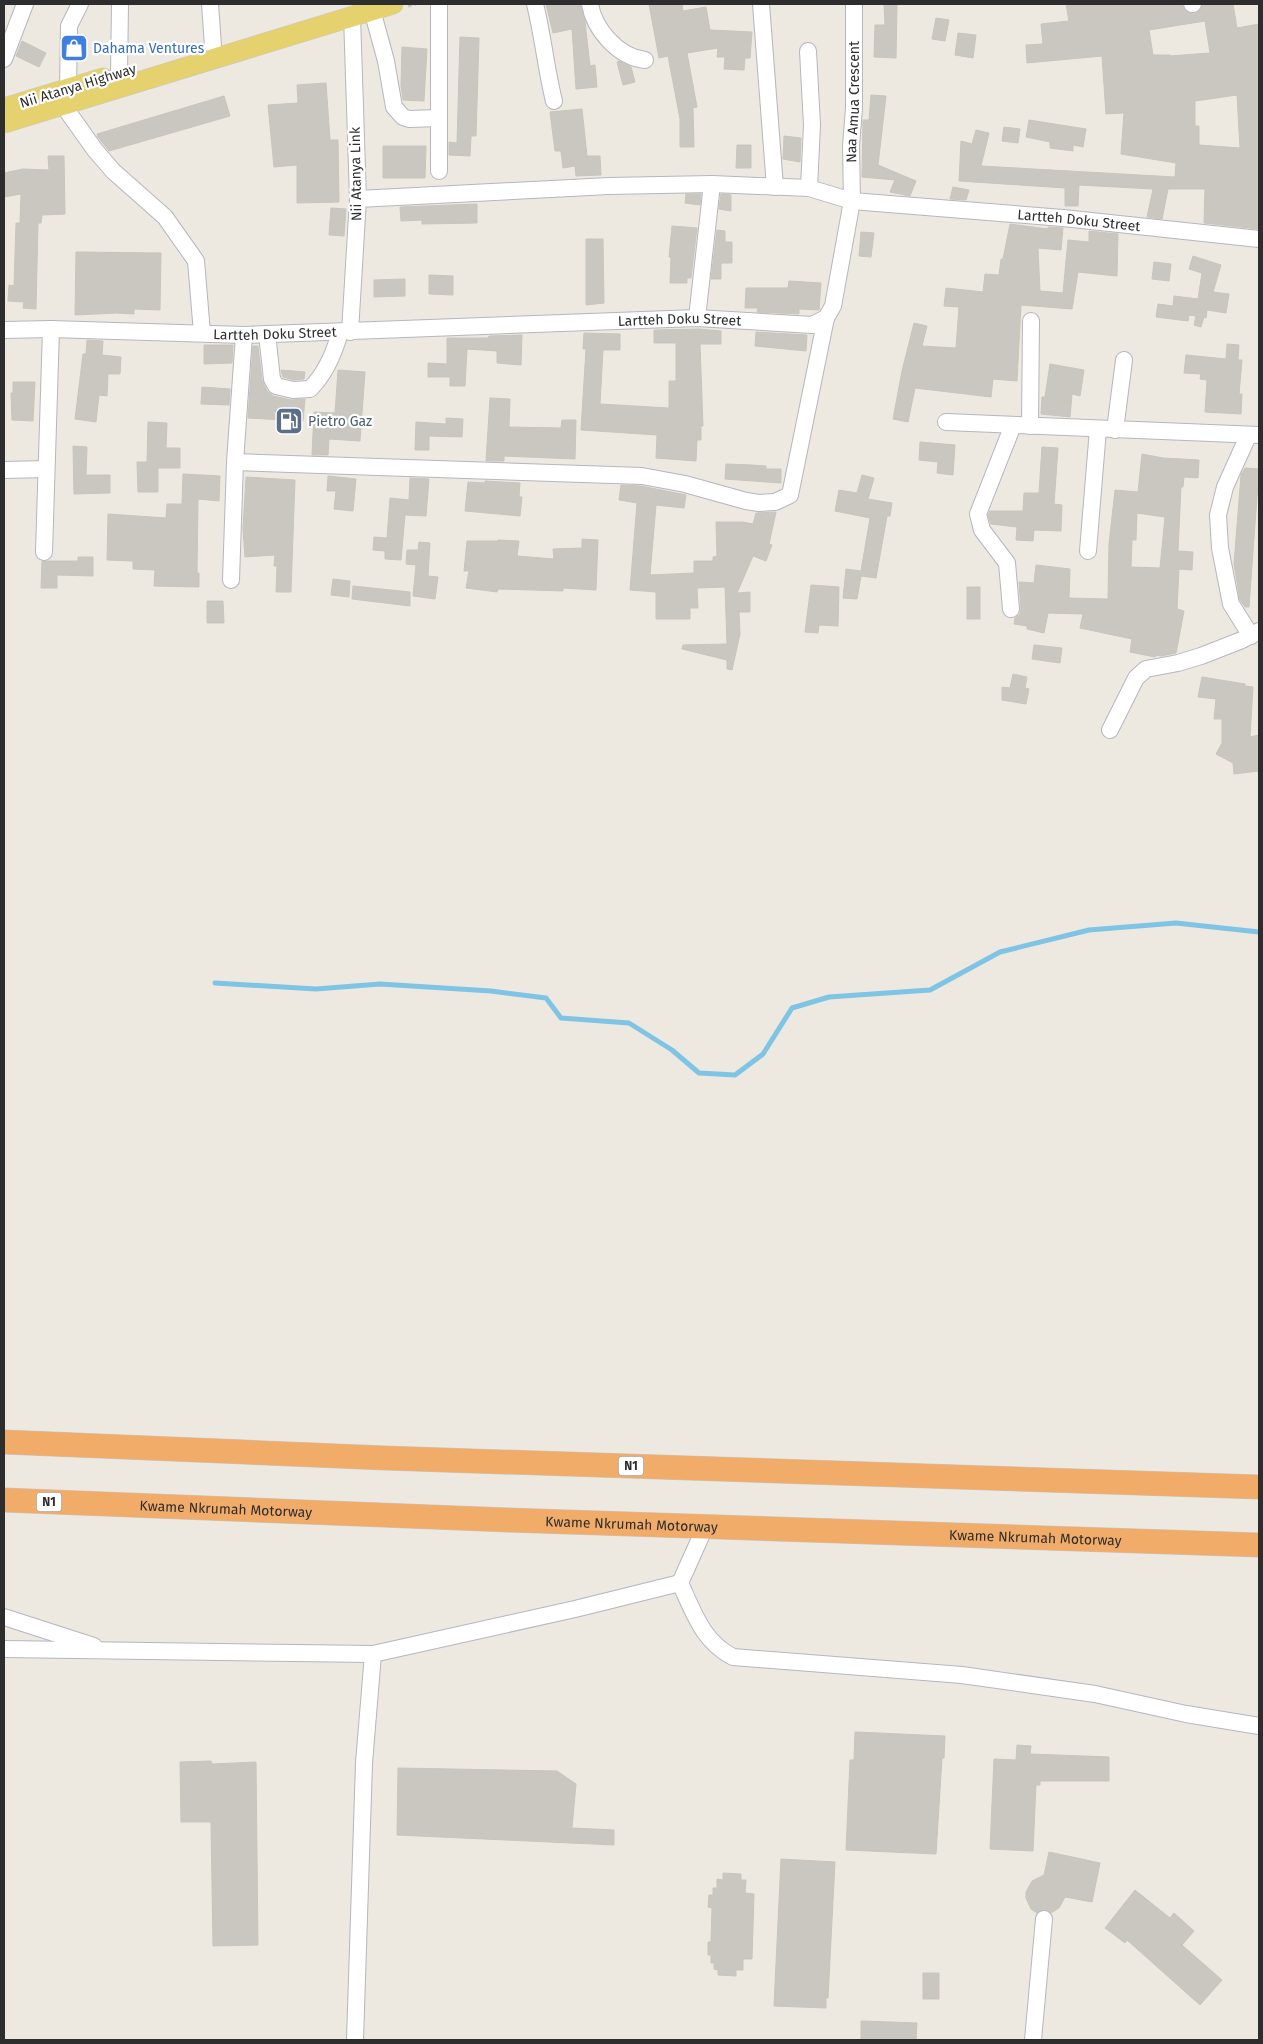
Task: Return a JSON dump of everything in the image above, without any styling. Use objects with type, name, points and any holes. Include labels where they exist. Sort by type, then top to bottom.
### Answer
[{"type":"highway","name":"N1","points":[[4,1442],[385,1458],[1259,1486]]},
{"type":"highway","name":"Kwame Nkrumah Motorway","points":[[4,1500],[527,1521],[706,1525],[1259,1545]]},
{"type":"main road","points":[[4,123],[65,97],[360,10],[393,4]]},
{"type":"main road","name":"Nii Atanya Highway","points":[[4,108],[65,97],[119,74],[213,46],[360,10]]},
{"type":"street","points":[[4,59],[25,4]]},
{"type":"street","points":[[80,4],[69,26],[65,97],[95,150],[113,171],[164,217],[196,261],[202,333]]},
{"type":"street","points":[[119,74],[120,4]]},
{"type":"street","points":[[210,4],[213,46]]},
{"type":"street","points":[[439,4],[439,170]]},
{"type":"street","points":[[536,4],[554,101]]},
{"type":"street","points":[[590,4],[592,16],[611,42],[635,59],[645,60]]},
{"type":"street","points":[[760,4],[775,187]]},
{"type":"street","name":"Naa Amua Crescent","points":[[852,201],[851,146],[854,108],[854,4]]},
{"type":"street","points":[[360,10],[386,61],[394,106],[403,116],[409,119],[439,118]]},
{"type":"street","name":"Nii Atanya Link","points":[[267,334],[272,379],[276,386],[293,390],[310,389],[317,382],[345,332],[358,200],[360,10]]},
{"type":"street","points":[[808,51],[812,125],[809,188]]},
{"type":"street","points":[[697,318],[712,184]]},
{"type":"street","name":"Lartteh Doku Street","points":[[358,200],[546,188],[712,184],[809,188],[852,201],[1063,218],[1259,239]]},
{"type":"street","points":[[235,462],[642,476],[686,484],[746,501],[759,503],[774,502],[790,495],[826,318],[833,306],[852,201]]},
{"type":"street","name":"Lartteh Doku Street","points":[[4,330],[51,329],[244,335],[697,318],[812,325],[826,318]]},
{"type":"street","points":[[1030,426],[1031,321]]},
{"type":"street","points":[[44,552],[51,329]]},
{"type":"street","points":[[231,580],[235,462],[244,335]]},
{"type":"street","points":[[1115,430],[1124,360]]},
{"type":"street","points":[[946,422],[1254,436],[1225,487],[1218,516],[1220,548],[1231,604],[1255,633],[1178,663],[1146,669],[1136,678],[1110,730]]},
{"type":"street","points":[[1011,609],[1007,563],[982,530],[978,514],[1012,425]]},
{"type":"street","points":[[1088,551],[1098,429]]},
{"type":"street","points":[[4,470],[46,469]]},
{"type":"street","points":[[706,1525],[680,1583],[702,1630],[720,1650],[733,1657],[962,1675],[1095,1694],[1186,1714],[1259,1726]]},
{"type":"street","points":[[4,1649],[372,1654],[576,1609],[680,1583]]},
{"type":"street","points":[[4,1617],[110,1651]]},
{"type":"street","points":[[355,2040],[363,1772],[372,1654]]},
{"type":"street","points":[[1033,2040],[1044,1919]]},
{"type":"building","points":[[546,4],[580,4],[585,22],[590,66],[595,65],[597,87],[576,89],[572,29],[553,33]]},
{"type":"building","points":[[649,4],[682,4],[683,11],[706,7],[710,30],[752,32],[750,58],[745,58],[744,70],[724,69],[725,57],[717,57],[718,48],[687,53],[697,107],[693,108],[694,147],[680,147],[680,119],[668,56],[659,58]]},
{"type":"building","points":[[884,4],[897,4],[896,58],[874,57],[875,25],[885,25]]},
{"type":"building","points":[[1066,4],[1182,4],[1184,9],[1192,14],[1198,12],[1203,4],[1233,4],[1237,28],[1259,24],[1259,229],[1204,223],[1205,189],[1168,189],[1162,219],[1147,217],[1153,189],[1079,185],[1078,206],[1065,206],[1065,188],[959,181],[961,141],[972,144],[976,130],[989,133],[981,166],[1175,177],[1176,163],[1121,154],[1124,113],[1106,114],[1102,56],[1027,63],[1026,45],[1043,44],[1041,24],[1069,21]],"holes":[[[1205,21],[1210,53],[1170,56],[1153,55],[1149,30]],[[1237,95],[1240,148],[1199,145],[1199,126],[1195,126],[1195,101]]]},
{"type":"building","points":[[936,18],[949,20],[945,41],[932,39]]},
{"type":"building","points":[[958,33],[976,35],[973,58],[955,55]]},
{"type":"building","points":[[460,37],[479,38],[476,136],[471,136],[470,156],[449,155],[449,142],[457,143]]},
{"type":"building","points":[[22,41],[46,53],[39,67],[16,56]]},
{"type":"building","points":[[402,47],[427,49],[424,101],[403,100],[401,86]]},
{"type":"building","points":[[619,61],[631,67],[635,82],[623,85],[617,62]]},
{"type":"building","points":[[326,83],[330,140],[338,140],[339,202],[297,203],[297,165],[274,167],[268,105],[298,103],[297,85]]},
{"type":"building","points":[[871,95],[886,96],[878,165],[916,181],[910,196],[890,192],[895,180],[862,177],[863,120],[869,120]]},
{"type":"building","points":[[224,96],[230,116],[109,151],[97,134]]},
{"type":"building","points":[[582,109],[587,156],[600,156],[601,175],[576,176],[575,166],[563,168],[561,151],[555,151],[550,112]]},
{"type":"building","points":[[1029,120],[1086,129],[1083,147],[1073,145],[1073,151],[1050,148],[1050,142],[1026,137]]},
{"type":"building","points":[[1004,127],[1020,129],[1018,143],[1002,141]]},
{"type":"building","points":[[784,136],[801,138],[800,162],[783,159]]},
{"type":"building","points":[[737,145],[751,145],[751,168],[736,168]]},
{"type":"building","points":[[383,146],[426,146],[425,178],[383,178]]},
{"type":"building","points":[[48,156],[64,156],[65,214],[42,215],[41,223],[38,223],[36,309],[23,308],[24,302],[8,301],[9,285],[14,286],[16,223],[20,223],[21,194],[4,197],[4,173],[23,169],[49,170]]},
{"type":"building","points":[[953,187],[969,190],[966,200],[950,199]]},
{"type":"building","points":[[686,194],[701,194],[700,205],[685,203]]},
{"type":"building","points":[[721,194],[731,195],[731,211],[719,209]]},
{"type":"building","points":[[477,204],[477,223],[422,224],[422,220],[401,221],[400,207]]},
{"type":"building","points":[[331,208],[346,209],[344,236],[329,235]]},
{"type":"building","points":[[1010,224],[1048,229],[1048,227],[1063,228],[1061,250],[1038,248],[1040,291],[1063,293],[1068,240],[1089,242],[1089,231],[1118,234],[1117,276],[1078,272],[1072,309],[1021,305],[1017,381],[993,379],[991,397],[915,388],[908,422],[893,419],[914,323],[927,326],[922,346],[956,348],[959,307],[944,306],[946,288],[983,292],[985,274],[999,275]]},
{"type":"building","points":[[672,226],[697,228],[691,278],[687,278],[687,283],[670,283],[671,257],[669,257]]},
{"type":"building","points":[[717,230],[725,231],[725,242],[732,242],[732,263],[721,263],[721,279],[711,279]]},
{"type":"building","points":[[861,232],[874,233],[871,257],[859,256]]},
{"type":"building","points":[[586,239],[603,239],[604,303],[586,305]]},
{"type":"building","points":[[76,252],[161,253],[160,310],[134,309],[134,314],[75,315]]},
{"type":"building","points":[[1193,256],[1221,265],[1213,292],[1229,294],[1226,313],[1207,310],[1206,318],[1204,317],[1201,327],[1194,325],[1196,316],[1189,315],[1188,321],[1156,317],[1158,304],[1173,306],[1174,296],[1198,299],[1202,273],[1189,269]]},
{"type":"building","points":[[1154,262],[1171,264],[1169,281],[1152,279]]},
{"type":"building","points":[[429,275],[453,276],[453,295],[429,294]]},
{"type":"building","points":[[405,279],[405,296],[374,297],[374,280]]},
{"type":"building","points":[[789,281],[821,283],[819,310],[799,309],[799,314],[757,312],[758,308],[745,308],[746,288],[788,288]]},
{"type":"building","points":[[699,329],[721,331],[721,344],[700,344],[703,426],[701,426],[701,440],[697,440],[696,461],[656,458],[657,435],[581,430],[586,349],[583,349],[584,333],[620,334],[620,350],[603,350],[600,404],[669,408],[669,381],[676,381],[676,343],[654,343],[654,330]]},
{"type":"building","points":[[756,332],[807,335],[806,351],[755,346]]},
{"type":"building","points":[[522,335],[521,365],[497,363],[497,351],[467,349],[465,386],[450,386],[450,377],[428,377],[428,363],[447,364],[447,338],[488,338],[489,336]]},
{"type":"building","points":[[87,340],[103,341],[102,355],[121,357],[120,374],[108,374],[107,396],[99,395],[96,422],[75,419],[83,354],[86,354]]},
{"type":"building","points":[[1227,344],[1239,345],[1238,360],[1242,360],[1239,394],[1242,394],[1241,414],[1205,412],[1207,380],[1200,379],[1201,374],[1184,373],[1186,355],[1226,359]]},
{"type":"building","points":[[204,345],[233,345],[232,363],[204,364]]},
{"type":"building","points":[[253,346],[258,346],[262,380],[267,391],[273,396],[291,400],[305,399],[303,421],[248,418]]},
{"type":"building","points":[[1050,364],[1084,370],[1080,396],[1072,394],[1070,417],[1041,414],[1042,397],[1045,397]]},
{"type":"building","points":[[281,370],[305,372],[304,379],[294,380],[283,377]]},
{"type":"building","points":[[338,370],[365,372],[360,441],[329,439],[328,455],[312,455],[314,412],[335,413]]},
{"type":"building","points":[[13,382],[35,382],[33,421],[12,420],[11,393],[13,393]]},
{"type":"building","points":[[202,387],[230,389],[229,405],[201,404]]},
{"type":"building","points":[[490,398],[510,399],[509,427],[561,428],[562,420],[576,420],[575,459],[504,456],[504,461],[486,461]]},
{"type":"building","points":[[446,418],[463,419],[462,437],[429,436],[429,450],[415,450],[416,422],[446,424]]},
{"type":"building","points":[[148,422],[167,423],[166,448],[180,448],[180,468],[158,468],[158,492],[138,492],[137,462],[147,462]]},
{"type":"building","points":[[920,442],[955,445],[953,475],[937,473],[938,462],[919,460]]},
{"type":"building","points":[[73,446],[87,447],[86,475],[110,475],[110,493],[74,494]]},
{"type":"building","points":[[1042,447],[1058,448],[1054,504],[1062,505],[1061,531],[1034,530],[1033,541],[1016,540],[1017,527],[991,524],[988,515],[990,511],[1023,511],[1024,493],[1039,493]]},
{"type":"building","points":[[1142,454],[1163,458],[1199,460],[1198,478],[1184,477],[1183,487],[1181,487],[1178,551],[1193,552],[1192,570],[1179,569],[1177,609],[1184,611],[1176,653],[1156,655],[1155,657],[1130,652],[1132,639],[1080,628],[1083,614],[1048,613],[1044,633],[1027,629],[1027,626],[1014,624],[1015,618],[1020,614],[1021,609],[1019,582],[1034,583],[1036,565],[1070,569],[1069,598],[1108,599],[1109,544],[1115,490],[1138,492]],"holes":[[[1137,513],[1165,517],[1160,568],[1131,567],[1132,540],[1136,540]]]},
{"type":"building","points":[[726,464],[766,466],[766,469],[781,469],[781,483],[725,479]]},
{"type":"building","points":[[1245,468],[1259,469],[1249,607],[1245,607],[1240,600],[1234,564],[1241,475]]},
{"type":"building","points":[[183,474],[220,476],[219,501],[198,499],[197,573],[199,573],[199,587],[154,586],[155,570],[133,569],[133,561],[107,560],[108,514],[166,518],[167,504],[182,504]]},
{"type":"building","points":[[862,475],[874,478],[868,499],[892,503],[890,516],[887,516],[876,578],[861,576],[857,599],[843,598],[846,569],[861,571],[870,518],[835,511],[839,490],[857,493]]},
{"type":"building","points":[[328,476],[356,479],[353,511],[334,509],[336,491],[327,491]]},
{"type":"building","points":[[246,477],[295,480],[291,592],[276,592],[277,566],[274,566],[275,555],[245,557],[243,529]]},
{"type":"building","points":[[410,478],[429,479],[426,516],[405,515],[401,560],[385,559],[385,551],[373,550],[374,537],[387,538],[390,498],[409,500]]},
{"type":"building","points":[[485,481],[520,483],[519,497],[522,497],[520,516],[465,511],[468,482],[485,483]]},
{"type":"building","points":[[621,485],[641,486],[686,495],[684,508],[656,505],[650,575],[694,573],[694,561],[713,561],[713,557],[717,556],[716,522],[753,524],[756,513],[776,512],[769,544],[772,545],[766,561],[753,556],[737,593],[750,592],[750,612],[739,612],[740,634],[732,670],[727,669],[727,660],[682,649],[683,645],[727,644],[725,587],[697,588],[698,608],[690,608],[690,619],[656,619],[656,592],[630,590],[637,503],[619,500]]},
{"type":"building","points":[[582,539],[598,540],[596,590],[563,588],[563,591],[498,589],[497,592],[466,588],[469,571],[464,571],[467,541],[519,541],[517,556],[554,559],[553,549],[582,548]]},
{"type":"building","points":[[419,542],[430,543],[428,576],[438,577],[435,599],[413,596],[416,565],[406,564],[407,550],[418,550]]},
{"type":"building","points":[[78,557],[93,557],[93,576],[57,575],[57,588],[41,588],[42,561],[78,561]]},
{"type":"building","points":[[333,579],[350,581],[349,597],[331,595]]},
{"type":"building","points":[[811,585],[839,587],[838,626],[819,625],[818,633],[805,632]]},
{"type":"building","points":[[353,586],[410,592],[410,606],[352,599]]},
{"type":"building","points":[[967,587],[980,587],[980,619],[967,619]]},
{"type":"building","points":[[207,601],[223,601],[224,623],[207,623]]},
{"type":"building","points":[[1034,645],[1062,648],[1060,663],[1032,659]]},
{"type":"building","points":[[1013,674],[1027,677],[1025,688],[1029,689],[1026,704],[1002,700],[1002,687],[1010,688]]},
{"type":"building","points":[[1202,677],[1253,687],[1250,737],[1259,735],[1259,771],[1234,774],[1233,763],[1216,754],[1222,743],[1222,719],[1214,719],[1216,699],[1198,697]]},
{"type":"building","points":[[855,1732],[945,1736],[936,1854],[846,1850],[850,1760],[854,1760]]},
{"type":"building","points":[[1017,1745],[1031,1746],[1030,1754],[1109,1757],[1109,1781],[1040,1781],[1040,1785],[1036,1785],[1033,1851],[990,1849],[994,1759],[1016,1760]]},
{"type":"building","points":[[211,1761],[212,1764],[256,1762],[258,1945],[213,1946],[211,1822],[181,1822],[180,1762]]},
{"type":"building","points":[[398,1768],[557,1771],[576,1784],[572,1828],[614,1830],[614,1845],[397,1835]]},
{"type":"building","points":[[1049,1852],[1100,1863],[1092,1902],[1065,1897],[1059,1908],[1051,1913],[1044,1909],[1037,1913],[1031,1909],[1026,1898],[1026,1892],[1032,1881],[1044,1875]]},
{"type":"building","points":[[781,1859],[835,1862],[826,2008],[774,2006]]},
{"type":"building","points":[[723,1873],[741,1874],[741,1880],[746,1880],[745,1893],[754,1894],[752,1959],[743,1959],[743,1970],[736,1970],[736,1976],[718,1975],[718,1970],[714,1969],[714,1963],[711,1963],[711,1955],[708,1955],[708,1942],[711,1942],[712,1908],[708,1907],[709,1895],[713,1895],[713,1888],[717,1888],[717,1879],[723,1880]]},
{"type":"building","points":[[1135,1890],[1170,1918],[1174,1913],[1194,1931],[1182,1945],[1222,1980],[1200,2005],[1127,1940],[1125,1943],[1105,1928]]},
{"type":"building","points":[[923,1973],[939,1973],[939,1999],[923,1999]]},
{"type":"building","points":[[861,2021],[917,2023],[916,2040],[861,2040]]},
{"type":"waterway","points":[[215,983],[316,989],[380,984],[491,991],[546,998],[561,1018],[629,1023],[672,1050],[699,1073],[735,1075],[763,1054],[792,1008],[829,997],[930,990],[1000,952],[1089,930],[1176,923],[1259,932]]},
{"type":"place","name":"Dahama Ventures","points":[[74,48]]},
{"type":"place","name":"Pietro Gaz","points":[[289,421]]}]
